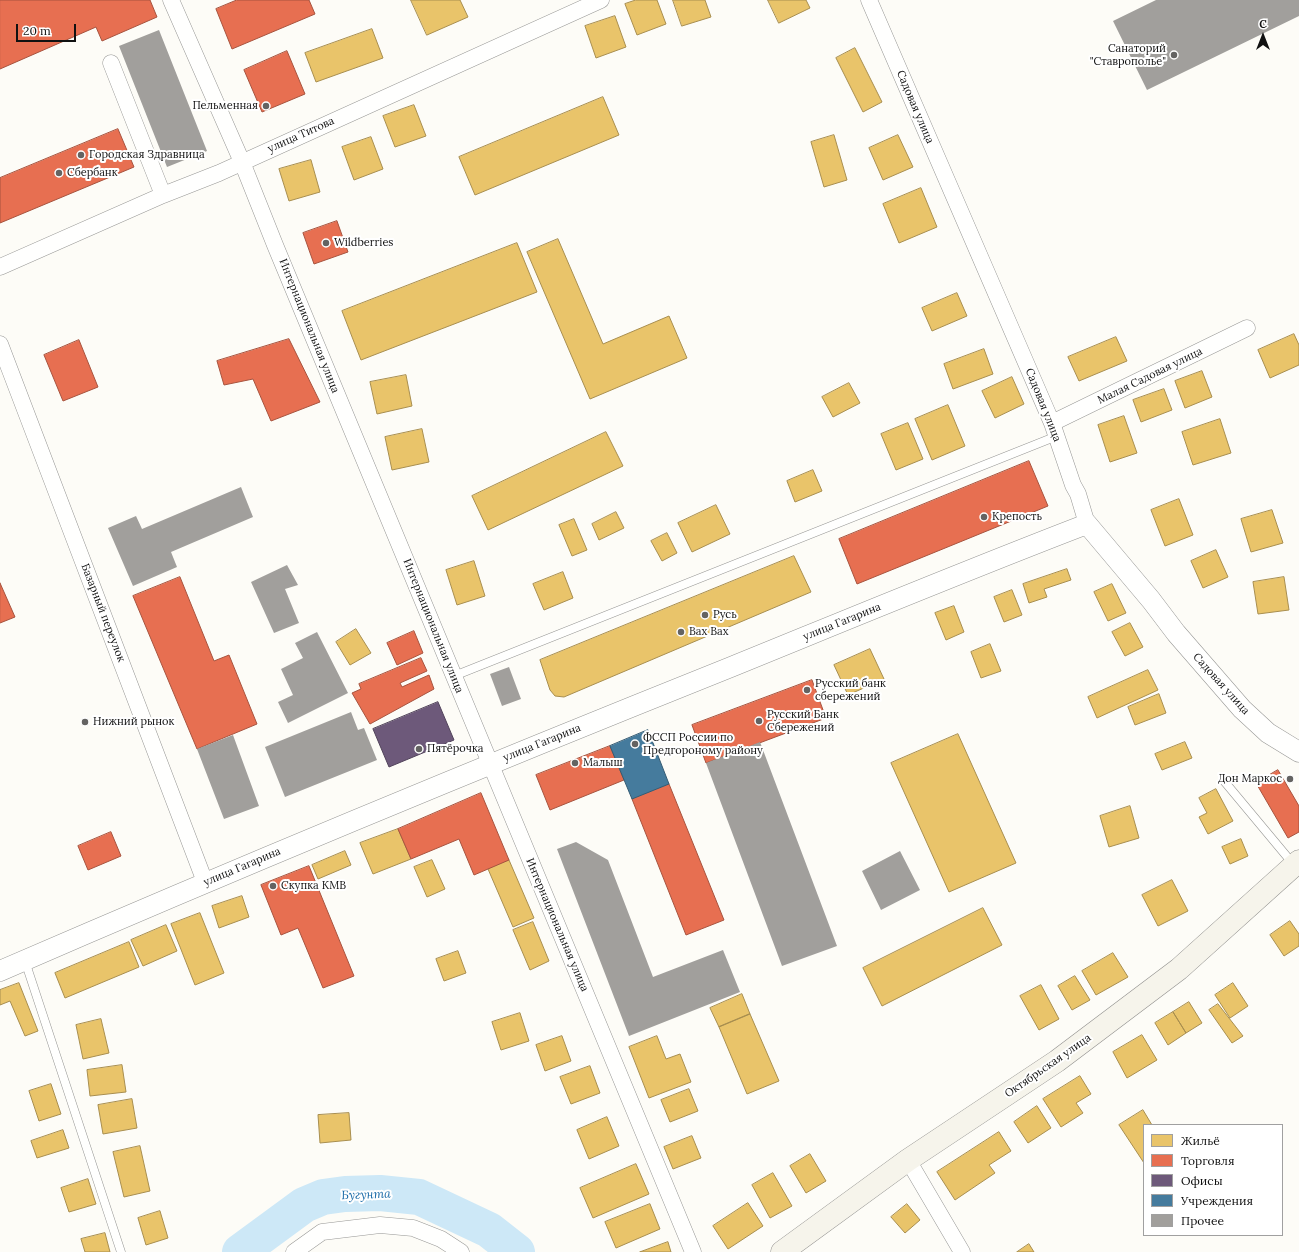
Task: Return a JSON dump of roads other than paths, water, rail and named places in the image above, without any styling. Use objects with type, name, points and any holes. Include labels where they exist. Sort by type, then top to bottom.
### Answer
[{"type":"main road","name":"Октябрьская улица","points":[[782,1252],[908,1160],[1057,1061],[1179,969],[1297,863]]},
{"type":"street","name":"Интернациональная улица","points":[[171,0],[242,162],[281,260],[693,1252]]},
{"type":"street","name":"улица Титова","points":[[0,267],[163,195],[219,173],[601,0]]},
{"type":"street","name":"Садовая улица","points":[[869,0],[1054,429],[1073,485],[1078,494],[1087,524],[1151,600],[1176,633],[1242,710],[1268,733],[1299,752]]},
{"type":"street","points":[[111,63],[163,195]]},
{"type":"street","name":"Малая Садовая улица","points":[[1054,429],[1246,328]]},
{"type":"street","name":"Базарный переулок","points":[[0,344],[206,882]]},
{"type":"street","name":"улица Гагарина","points":[[0,971],[206,882],[490,764],[954,576],[1087,524]]},
{"type":"street","points":[[908,1160],[962,1252]]},
{"type":"street","points":[[294,1252],[322,1232],[380,1225],[413,1228],[440,1239],[461,1252]]},
{"type":"lane","points":[[454,676],[1054,429]]},
{"type":"lane","points":[[1224,781],[1297,863]]},
{"type":"lane","points":[[25,960],[121,1252]]},
{"type":"waterway","name":"Бугунта","points":[[240,1252],[304,1205],[323,1197],[345,1194],[380,1193],[419,1197],[489,1230],[517,1252]]},
{"type":"place","name":"Санаторий \"Ставрополье\"","points":[[1174,55]]},
{"type":"place","name":"Пельменная","points":[[266,106]]},
{"type":"place","name":"Городская Здравница","points":[[81,155]]},
{"type":"place","name":"Сбербанк","points":[[59,173]]},
{"type":"place","name":"Wildberries","points":[[326,243]]},
{"type":"place","name":"Крепость","points":[[984,517]]},
{"type":"place","name":"Русь","points":[[705,615]]},
{"type":"place","name":"Вах Вах","points":[[681,632]]},
{"type":"place","name":"Русский банк сбережений","points":[[807,690]]},
{"type":"place","name":"Русский Банк Сбережений","points":[[759,721]]},
{"type":"place","name":"Нижний рынок","points":[[85,722]]},
{"type":"place","name":"ФССП России по Предгороному району","points":[[635,744]]},
{"type":"place","name":"Пятёрочка","points":[[419,749]]},
{"type":"place","name":"Малыш","points":[[575,763]]},
{"type":"place","name":"Дон Маркос","points":[[1290,779]]},
{"type":"place","name":"Скупка КМВ","points":[[273,886]]}]
